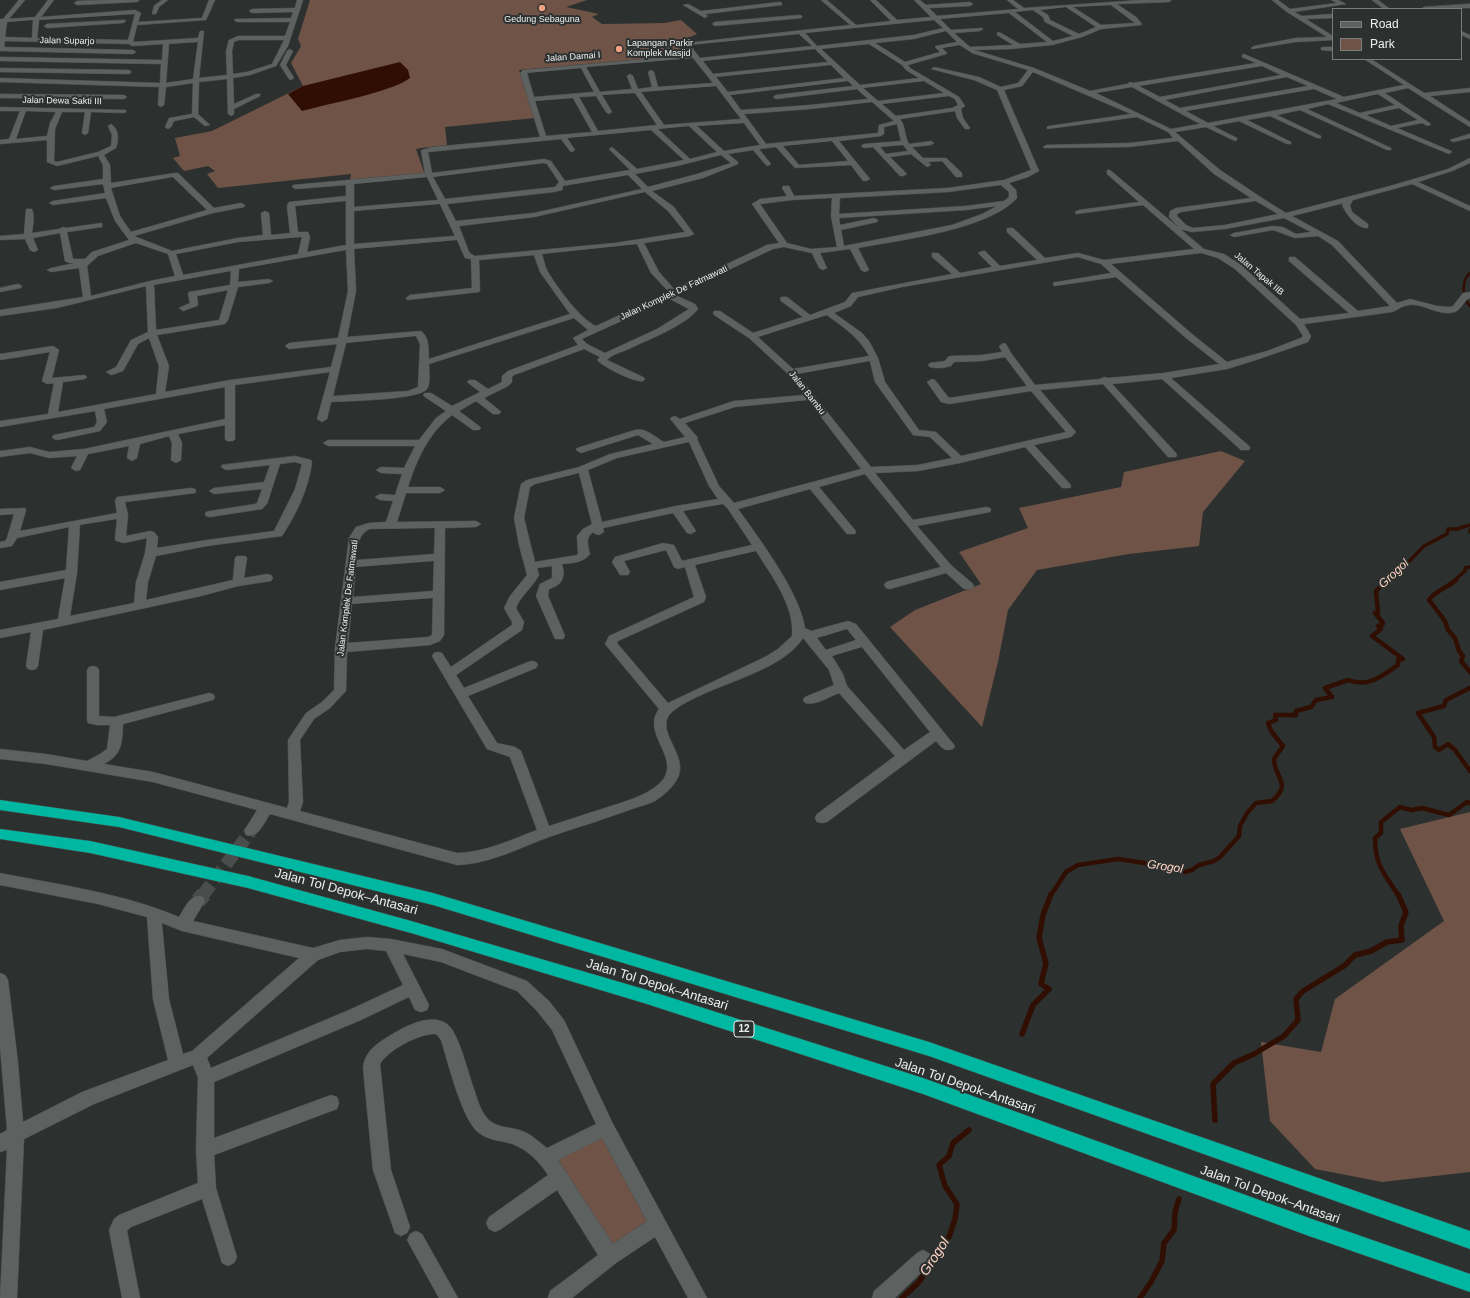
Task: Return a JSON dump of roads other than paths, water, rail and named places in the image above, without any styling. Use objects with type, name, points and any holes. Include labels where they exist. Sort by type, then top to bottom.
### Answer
[{"type":"highway","name":"Jalan Tol Depok–Antasari","points":[[0,805],[118,822],[433,899],[929,1049],[1470,1240]]},
{"type":"highway","name":"Jalan Tol Depok–Antasari","points":[[0,834],[90,847],[248,882],[411,927],[647,997],[922,1086],[1309,1227],[1470,1283]]},
{"type":"street","points":[[0,49],[2,24],[22,0]]},
{"type":"street","points":[[34,40],[36,19],[51,0]]},
{"type":"street","points":[[154,13],[157,6],[165,0]]},
{"type":"street","points":[[135,22],[201,19],[206,17],[212,0]]},
{"type":"street","points":[[0,80],[162,86],[197,83],[248,74],[274,64],[288,38],[300,0]]},
{"type":"street","points":[[824,0],[854,26]]},
{"type":"street","points":[[873,0],[895,22]]},
{"type":"street","points":[[917,0],[961,43],[974,52],[1032,69],[1137,114],[1170,131],[1217,172],[1257,199],[1334,243],[1390,299],[1394,306]]},
{"type":"street","points":[[924,7],[970,4],[966,0]]},
{"type":"street","points":[[1010,0],[1023,10]]},
{"type":"street","points":[[1052,0],[1100,27]]},
{"type":"street","points":[[967,48],[1052,43],[1078,36],[1100,27],[1139,24],[1134,18],[1103,0]]},
{"type":"street","points":[[686,5],[706,17],[720,32],[800,32],[812,28],[854,26],[1065,6],[1170,0]]},
{"type":"street","points":[[1275,0],[1289,11],[1332,37]]},
{"type":"street","points":[[1289,11],[1312,8],[1334,8],[1343,4],[1334,0]]},
{"type":"street","points":[[1375,0],[1386,8]]},
{"type":"street","points":[[1463,0],[1470,5]]},
{"type":"street","points":[[64,17],[78,1],[137,1]]},
{"type":"street","points":[[1435,2],[1444,7]]},
{"type":"street","points":[[699,13],[782,5],[805,21]]},
{"type":"street","points":[[1434,8],[1470,5]]},
{"type":"street","points":[[1312,8],[1331,18]]},
{"type":"street","points":[[252,9],[296,10]]},
{"type":"street","points":[[1035,9],[1046,16],[1047,21],[1078,36]]},
{"type":"street","points":[[200,11],[208,11]]},
{"type":"street","points":[[1011,12],[1052,43]]},
{"type":"street","points":[[0,96],[124,97],[128,85],[128,72],[133,52],[131,41],[138,13],[36,19],[2,24]]},
{"type":"street","points":[[36,27],[92,26],[108,28],[171,16]]},
{"type":"street","points":[[764,146],[688,44],[720,32],[800,17]]},
{"type":"street","points":[[1301,18],[1331,18]]},
{"type":"street","points":[[237,20],[294,20]]},
{"type":"street","points":[[106,41],[108,28]]},
{"type":"street","name":"Jalan Damai I","points":[[544,138],[523,72],[525,71],[648,60],[697,58],[816,48],[948,31],[980,29]]},
{"type":"street","points":[[195,115],[200,40],[202,32]]},
{"type":"street","points":[[800,32],[849,79],[897,120],[901,127],[906,145],[925,162],[944,159],[959,175]]},
{"type":"street","points":[[131,41],[189,34]]},
{"type":"street","points":[[999,34],[1019,46]]},
{"type":"street","points":[[258,95],[231,111],[229,51],[232,39],[288,38]]},
{"type":"street","points":[[288,38],[293,44],[283,65],[291,78]]},
{"type":"street","points":[[1254,48],[1296,40],[1332,38]]},
{"type":"street","points":[[0,39],[166,42],[200,40]]},
{"type":"street","points":[[162,105],[162,86],[166,42]]},
{"type":"street","points":[[351,209],[442,202],[554,190],[559,188],[559,185],[563,184],[633,172],[754,147],[879,135],[882,134],[881,126],[897,120],[958,109],[962,106],[961,102],[951,94],[908,70],[904,64],[870,42]]},
{"type":"street","points":[[904,64],[944,53],[938,47],[961,43]]},
{"type":"street","name":"Jalan Suparjo","points":[[0,49],[133,52]]},
{"type":"street","points":[[1324,49],[1332,49]]},
{"type":"street","points":[[1244,56],[1342,99]]},
{"type":"street","points":[[0,59],[164,62]]},
{"type":"street","points":[[648,60],[656,89]]},
{"type":"street","points":[[1368,60],[1470,125]]},
{"type":"street","points":[[624,62],[636,90],[662,127]]},
{"type":"street","points":[[712,76],[832,63]]},
{"type":"street","points":[[1092,92],[1130,84],[1262,64]]},
{"type":"street","points":[[582,66],[609,112]]},
{"type":"street","points":[[934,69],[976,78],[990,83],[1000,89],[1035,171],[1002,182],[954,189],[836,196],[814,194],[760,201],[756,204],[784,244],[815,252],[853,247],[954,227],[979,219],[1013,198],[1014,194],[1012,190],[1002,182]]},
{"type":"street","points":[[1000,89],[1017,87],[1024,83],[1032,69]]},
{"type":"street","points":[[0,70],[128,72]]},
{"type":"street","points":[[1198,74],[1258,102]]},
{"type":"street","points":[[1160,99],[1289,75]]},
{"type":"street","points":[[726,94],[849,79]]},
{"type":"street","points":[[776,97],[924,79]]},
{"type":"street","points":[[532,99],[718,84]]},
{"type":"street","points":[[1130,84],[1160,99],[1205,125],[1235,139]]},
{"type":"street","points":[[0,85],[128,85]]},
{"type":"street","points":[[1170,131],[1240,119],[1274,111],[1301,108],[1410,86]]},
{"type":"street","points":[[1180,110],[1316,87]]},
{"type":"street","points":[[1424,95],[1470,90]]},
{"type":"street","points":[[1379,92],[1426,122],[1389,128]]},
{"type":"street","points":[[740,112],[828,108],[874,101],[951,94]]},
{"type":"street","points":[[576,96],[589,123],[597,134]]},
{"type":"street","name":"Jalan Dewa Sakti III","points":[[0,109],[88,111],[124,114],[124,97]]},
{"type":"street","points":[[1328,102],[1449,152]]},
{"type":"street","points":[[1359,115],[1400,106]]},
{"type":"street","points":[[1301,108],[1390,149]]},
{"type":"street","points":[[12,141],[24,109]]},
{"type":"street","points":[[958,109],[960,118],[966,128]]},
{"type":"street","points":[[60,110],[53,122],[49,138],[50,162],[53,163],[88,158],[114,147],[115,135],[111,126]]},
{"type":"street","points":[[85,133],[88,111]]},
{"type":"street","points":[[1274,111],[1319,138]]},
{"type":"street","points":[[1049,128],[1137,114]]},
{"type":"street","points":[[168,127],[170,119],[195,115],[207,125]]},
{"type":"street","points":[[1240,119],[1288,143]]},
{"type":"street","points":[[612,149],[647,190],[671,209],[690,234],[640,242],[475,258],[468,256],[458,238],[454,224],[429,175],[424,156],[424,151],[426,150],[746,120]]},
{"type":"street","points":[[454,224],[526,216],[647,190],[700,176],[736,163],[722,153],[691,124]]},
{"type":"street","points":[[653,128],[689,161]]},
{"type":"street","points":[[1453,140],[1470,136]]},
{"type":"street","points":[[563,137],[572,150]]},
{"type":"street","points":[[0,142],[49,138]]},
{"type":"street","points":[[834,139],[866,179]]},
{"type":"street","points":[[1046,147],[1130,145],[1178,139]]},
{"type":"street","points":[[864,146],[931,143]]},
{"type":"street","points":[[778,145],[797,167],[854,163]]},
{"type":"street","points":[[875,146],[902,174]]},
{"type":"street","points":[[754,147],[768,164]]},
{"type":"street","points":[[884,156],[914,152]]},
{"type":"street","points":[[100,154],[107,162],[109,195],[118,223],[132,237],[171,253],[222,242],[306,235],[302,256]]},
{"type":"street","points":[[1257,199],[1179,210],[1173,213],[1172,217],[1187,229],[1198,231],[1225,227],[1286,215],[1350,199],[1450,170],[1470,160]]},
{"type":"street","points":[[296,187],[429,175],[544,161],[549,162],[563,184]]},
{"type":"street","points":[[1110,172],[1201,251]]},
{"type":"street","points":[[54,188],[108,184],[175,175],[212,211]]},
{"type":"street","points":[[322,419],[342,342],[352,291],[350,182]]},
{"type":"street","points":[[1412,182],[1470,209]]},
{"type":"street","points":[[786,188],[792,198]]},
{"type":"street","points":[[53,203],[109,195]]},
{"type":"street","points":[[836,196],[835,216],[841,249]]},
{"type":"street","points":[[294,235],[292,204],[350,198]]},
{"type":"street","points":[[1350,199],[1346,205],[1349,213],[1365,226]]},
{"type":"street","points":[[835,216],[966,208],[1007,203]]},
{"type":"street","points":[[1079,212],[1145,203]]},
{"type":"street","points":[[51,270],[85,263],[95,254],[132,237],[212,211],[241,205]]},
{"type":"street","points":[[966,208],[979,219]]},
{"type":"street","points":[[29,211],[30,220],[28,236],[34,250]]},
{"type":"street","points":[[838,228],[900,212]]},
{"type":"street","points":[[265,213],[267,238]]},
{"type":"street","points":[[0,238],[28,236],[64,229],[99,225]]},
{"type":"street","points":[[1234,235],[1273,228],[1280,229],[1295,236],[1320,234]]},
{"type":"street","points":[[64,229],[69,261],[85,263]]},
{"type":"street","points":[[1010,230],[1043,261]]},
{"type":"street","points":[[0,313],[57,305],[150,283],[235,269],[350,247],[458,238]]},
{"type":"street","points":[[640,242],[655,273],[671,294],[692,306],[694,309],[687,315],[660,331],[605,356],[602,360],[605,363],[640,379]]},
{"type":"street","name":"Jalan Komplek De Fatmawati","points":[[584,346],[577,338],[770,247],[784,244]]},
{"type":"street","points":[[853,247],[865,270]]},
{"type":"street","points":[[752,336],[828,312],[848,304],[855,295],[998,268],[1078,255],[1104,262],[1201,251]]},
{"type":"street","name":"Jalan Tapak IIB","points":[[1201,251],[1221,256],[1238,267],[1299,323]]},
{"type":"street","points":[[538,252],[544,272],[575,315],[586,325],[594,329]]},
{"type":"street","points":[[815,252],[823,268]]},
{"type":"street","points":[[171,253],[180,278]]},
{"type":"street","points":[[982,253],[998,268]]},
{"type":"street","points":[[935,256],[958,276]]},
{"type":"street","points":[[410,298],[476,290],[475,258]]},
{"type":"street","points":[[1292,259],[1356,314]]},
{"type":"street","points":[[1104,262],[1189,336],[1227,366]]},
{"type":"street","points":[[85,263],[82,274],[87,299]]},
{"type":"street","points":[[111,372],[120,369],[134,342],[152,333],[222,322],[224,320],[233,286],[235,269]]},
{"type":"street","points":[[1057,284],[1117,274]]},
{"type":"street","points":[[183,308],[194,304],[193,294],[269,281]]},
{"type":"street","points":[[150,283],[152,333],[164,366],[160,396]]},
{"type":"street","points":[[0,290],[18,286]]},
{"type":"street","points":[[932,382],[944,400],[949,401],[1033,388],[1104,380],[1164,376],[1227,366],[1276,353],[1305,340],[1307,336],[1299,323],[1302,321],[1392,309],[1394,306],[1410,302],[1442,310],[1458,306],[1466,295],[1470,295]]},
{"type":"street","points":[[784,299],[809,318]]},
{"type":"street","points":[[828,312],[859,335],[866,343],[874,358],[880,382],[916,433],[933,434],[960,460]]},
{"type":"street","name":"Jalan Bambu","points":[[717,313],[752,336],[791,372],[910,524],[948,569],[968,586]]},
{"type":"street","points":[[424,363],[575,315]]},
{"type":"street","points":[[288,346],[420,334],[422,336],[424,344],[424,385],[422,389],[410,394],[328,399]]},
{"type":"street","points":[[476,524],[390,526],[407,471],[420,443],[441,420],[453,411],[505,384],[507,382],[507,376],[511,373],[584,346],[605,356]]},
{"type":"street","points":[[0,357],[55,350],[47,380],[82,377]]},
{"type":"street","points":[[530,566],[580,558],[584,554],[582,537],[585,531],[676,508],[728,504],[812,485],[868,470],[918,468],[960,460],[1068,435],[1071,432],[1033,388],[1005,350],[982,358],[951,359],[948,364],[933,366]]},
{"type":"street","points":[[791,372],[874,358]]},
{"type":"street","points":[[0,424],[52,416],[230,382],[335,369]]},
{"type":"street","points":[[1164,376],[1245,448]]},
{"type":"street","points":[[52,416],[59,380]]},
{"type":"street","points":[[1104,380],[1172,455]]},
{"type":"street","points":[[230,382],[230,439]]},
{"type":"street","points":[[472,382],[487,393]]},
{"type":"street","points":[[428,395],[476,428]]},
{"type":"street","points":[[810,397],[734,404],[677,420],[693,438],[711,483],[759,547],[788,595],[804,632],[839,677],[841,687],[903,757]]},
{"type":"street","points":[[478,398],[496,412]]},
{"type":"street","points":[[57,437],[97,429],[101,425],[102,421],[99,407]]},
{"type":"street","points":[[0,454],[30,450],[49,455],[84,452],[229,421]]},
{"type":"street","points":[[581,450],[638,432],[662,445]]},
{"type":"street","points":[[173,433],[177,443],[176,460]]},
{"type":"street","points":[[449,674],[518,628],[518,622],[510,608],[514,599],[530,581],[533,575],[524,545],[519,518],[525,486],[531,482],[584,468],[614,456],[693,438]]},
{"type":"street","points":[[132,458],[135,442]]},
{"type":"street","points":[[328,443],[420,443]]},
{"type":"street","points":[[1028,445],[1066,486]]},
{"type":"street","points":[[76,468],[84,452]]},
{"type":"street","points":[[151,553],[207,543],[278,534],[301,487],[307,462],[295,459],[226,467]]},
{"type":"street","points":[[210,514],[258,507],[262,504],[276,461]]},
{"type":"street","points":[[584,468],[598,528]]},
{"type":"street","points":[[382,470],[407,471]]},
{"type":"street","points":[[214,491],[268,485]]},
{"type":"street","points":[[812,485],[851,532]]},
{"type":"street","points":[[380,497],[440,490]]},
{"type":"street","points":[[140,604],[142,582],[151,553],[153,537],[150,534],[124,540],[120,539],[122,515],[120,501],[191,491]]},
{"type":"street","points":[[676,508],[691,531]]},
{"type":"street","points":[[0,512],[21,510],[8,544],[0,545]]},
{"type":"street","points":[[910,524],[986,510]]},
{"type":"street","points":[[12,536],[122,515]]},
{"type":"street","points":[[63,622],[71,573],[76,523]]},
{"type":"street","points":[[341,648],[430,641],[436,638],[438,635],[440,525]]},
{"type":"street","name":"Jalan Komplek De Fatmawati","points":[[292,814],[296,802],[294,740],[310,716],[326,705],[340,691],[341,648],[354,538],[360,529],[369,526],[390,526]]},
{"type":"street","points":[[624,572],[618,562],[619,559],[667,546],[670,546],[678,565],[759,547]]},
{"type":"street","points":[[351,564],[440,557]]},
{"type":"street","points":[[238,582],[241,558]]},
{"type":"street","points":[[556,562],[559,577],[555,584],[544,587],[542,596],[559,636]]},
{"type":"street","points":[[667,710],[611,644],[611,642],[613,638],[700,599],[689,563]]},
{"type":"street","points":[[890,585],[948,569]]},
{"type":"street","points":[[0,586],[71,573]]},
{"type":"street","points":[[0,634],[38,628],[140,604],[201,592],[238,582],[267,578]]},
{"type":"street","points":[[347,601],[439,594]]},
{"type":"street","points":[[0,754],[46,759],[153,777],[457,859],[471,859],[649,798],[666,787],[673,772],[674,762],[670,750],[662,737],[659,725],[660,718],[667,710],[702,690],[768,661],[783,651],[804,632],[848,625],[853,628],[865,642],[948,746]]},
{"type":"street","points":[[32,666],[38,628]]},
{"type":"street","points":[[823,655],[865,642]]},
{"type":"street","points":[[438,656],[492,746],[511,750],[516,754],[545,833]]},
{"type":"street","points":[[461,694],[532,664]]},
{"type":"street","points":[[93,670],[93,720],[116,721],[209,697]]},
{"type":"street","points":[[809,700],[841,687]]},
{"type":"street","points":[[88,766],[108,757],[113,752],[116,721]]},
{"type":"street","points":[[822,818],[903,757],[938,733]]},
{"type":"street","points":[[251,831],[267,807]]},
{"type":"street","points":[[0,879],[98,898],[154,913],[182,924],[313,955]]},
{"type":"street","points":[[182,924],[198,901]]},
{"type":"street","points":[[154,913],[161,999],[177,1065]]},
{"type":"street","points":[[0,1144],[16,1134],[88,1098],[198,1056],[313,955],[340,946],[367,943],[391,945],[442,956],[522,986],[543,1006],[558,1025],[606,1128],[698,1298]]},
{"type":"street","points":[[391,945],[421,1005]]},
{"type":"street","points":[[0,980],[10,1063],[16,1134],[8,1298]]},
{"type":"street","points":[[206,1078],[355,1015],[412,988]]},
{"type":"street","points":[[401,1227],[382,1170],[371,1068],[373,1060],[377,1054],[401,1037],[432,1026],[440,1028],[448,1037],[473,1112],[484,1127],[495,1133],[520,1138],[546,1158],[560,1177],[610,1257]]},
{"type":"street","points":[[198,1056],[206,1078],[205,1150],[208,1188],[228,1257]]},
{"type":"street","points":[[205,1150],[331,1103]]},
{"type":"street","points":[[546,1158],[606,1128]]},
{"type":"street","points":[[495,1223],[560,1177]]},
{"type":"street","points":[[131,1298],[118,1230],[120,1225],[125,1221],[208,1188]]},
{"type":"street","points":[[557,1298],[610,1257],[658,1224]]},
{"type":"street","points":[[416,1240],[449,1298]]},
{"type":"street","points":[[881,1298],[923,1259]]},
{"type":"waterway","name":"Grogol","points":[[1470,273],[1467,276],[1464,285],[1465,299],[1470,306]]},
{"type":"waterway","name":"Grogol","points":[[1386,581],[1394,572],[1399,572],[1424,546],[1447,534],[1448,529],[1457,529],[1470,525]]},
{"type":"waterway","name":"Grogol","points":[[1454,581],[1465,571],[1465,568],[1470,567]]},
{"type":"waterway","name":"Grogol","points":[[1456,580],[1434,594],[1429,600],[1445,621],[1448,630],[1455,638],[1459,651],[1463,656],[1461,661],[1470,672]]},
{"type":"waterway","name":"Grogol","points":[[1051,895],[1066,872],[1078,865],[1118,859],[1171,867],[1184,872],[1192,870],[1199,865],[1214,861],[1220,857],[1239,836],[1240,826],[1247,813],[1256,803],[1272,801],[1281,790],[1281,780],[1275,766],[1274,759],[1283,746],[1271,731],[1268,723],[1276,720],[1275,715],[1296,715],[1296,711],[1311,707],[1316,700],[1332,697],[1325,688],[1348,680],[1362,683],[1369,682],[1380,677],[1398,665],[1398,660],[1403,659],[1372,636],[1381,629],[1378,626],[1382,625],[1383,623],[1375,613],[1378,612],[1376,591],[1386,581]]},
{"type":"waterway","name":"Grogol","points":[[1470,688],[1446,700],[1444,706],[1418,713],[1434,737],[1435,747],[1439,750],[1448,744],[1455,750],[1470,771]]},
{"type":"waterway","name":"Grogol","points":[[1398,895],[1381,868],[1375,847],[1375,838],[1381,833],[1381,822],[1400,807],[1411,810],[1422,808],[1449,815],[1467,802],[1470,803]]},
{"type":"waterway","name":"Grogol","points":[[1022,1034],[1033,1005],[1049,989],[1041,984],[1046,963],[1039,938],[1043,915],[1051,894]]},
{"type":"waterway","name":"Grogol","points":[[1215,1120],[1213,1084],[1234,1063],[1254,1054],[1284,1036],[1298,1020],[1296,999],[1303,991],[1344,966],[1355,955],[1371,951],[1387,942],[1402,940],[1401,926],[1406,912],[1398,894]]},
{"type":"waterway","name":"Grogol","points":[[902,1298],[919,1282],[933,1260],[940,1245],[949,1237],[955,1219],[957,1204],[945,1186],[939,1165],[949,1156],[953,1143],[969,1130]]},
{"type":"waterway","name":"Grogol","points":[[1140,1298],[1151,1282],[1162,1261],[1164,1243],[1174,1230],[1175,1212],[1179,1199]]},
{"type":"tunnel","points":[[203,895],[251,831]]},
{"type":"tunnel","points":[[198,901],[204,894]]},
{"type":"place","name":"Gedung Sebaguna","points":[[542,8]]},
{"type":"place","name":"Lapangan Parkir Komplek Masjid","points":[[619,49]]}]
